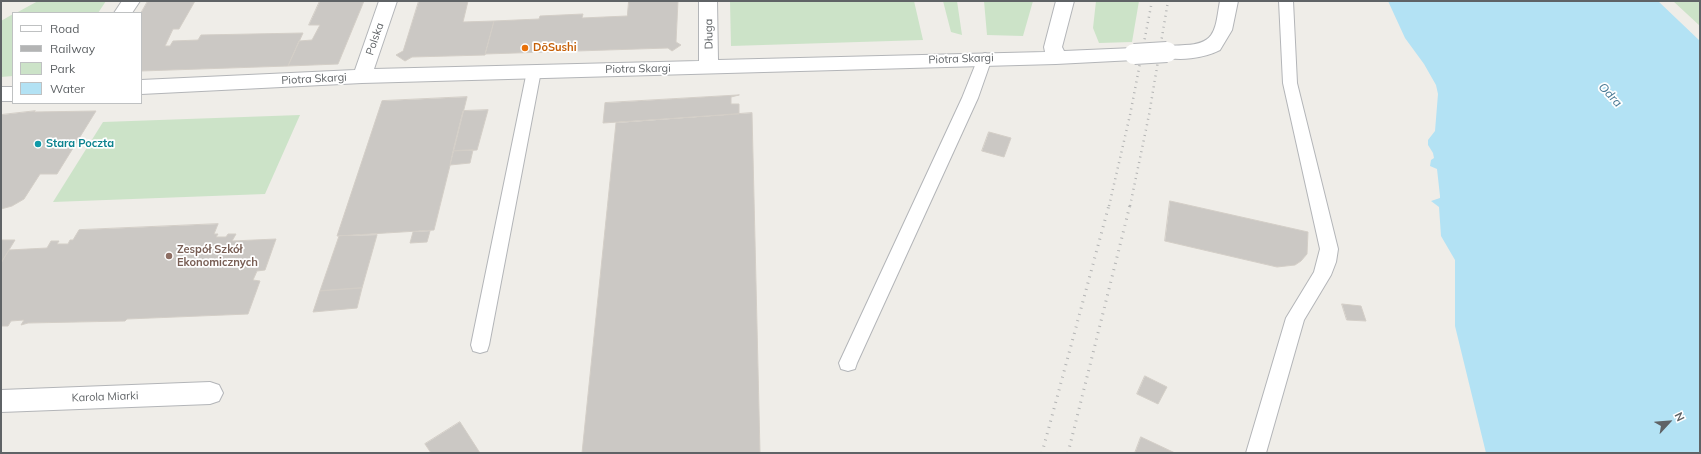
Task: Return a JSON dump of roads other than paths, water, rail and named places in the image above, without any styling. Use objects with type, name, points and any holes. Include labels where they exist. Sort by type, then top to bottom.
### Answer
[{"type":"street","points":[[124,12],[131,1]]},
{"type":"street","name":"Polska","points":[[362,76],[388,1]]},
{"type":"street","name":"Długa","points":[[708,1],[709,67]]},
{"type":"street","points":[[1056,58],[1054,47],[1065,1]]},
{"type":"street","name":"Piotra Skargi","points":[[142,87],[362,76],[985,58],[1056,58],[1199,51],[1214,45],[1222,36],[1229,1]]},
{"type":"street","points":[[1,94],[12,94]]},
{"type":"street","name":"Karola Miarki","points":[[1,401],[210,393]]},
{"type":"lane","points":[[1256,453],[1295,318],[1322,275],[1329,254],[1326,231],[1290,83],[1286,1]]},
{"type":"lane","points":[[848,363],[970,98],[985,58]]},
{"type":"lane","points":[[480,345],[534,71]]},
{"type":"water","name":"Odra","points":[[1388,1],[1658,1],[1700,41],[1700,453],[1486,453],[1455,326],[1455,260],[1441,236],[1439,207],[1431,201],[1440,198],[1437,169],[1430,166],[1431,160],[1434,158],[1428,145],[1428,140],[1435,131],[1438,94],[1436,85],[1424,64],[1405,38]]},
{"type":"railway","points":[[1109,206],[1130,115],[1152,1]]},
{"type":"railway","points":[[1130,206],[1149,115],[1168,1]]},
{"type":"railway","points":[[1042,453],[1109,205]]},
{"type":"railway","points":[[1068,453],[1130,205]]},
{"type":"place","name":"DōSushi","points":[[525,48]]},
{"type":"place","name":"Stara Poczta","points":[[38,144]]},
{"type":"place","name":"Zespół Szkół Ekonomicznych","points":[[169,256]]}]
